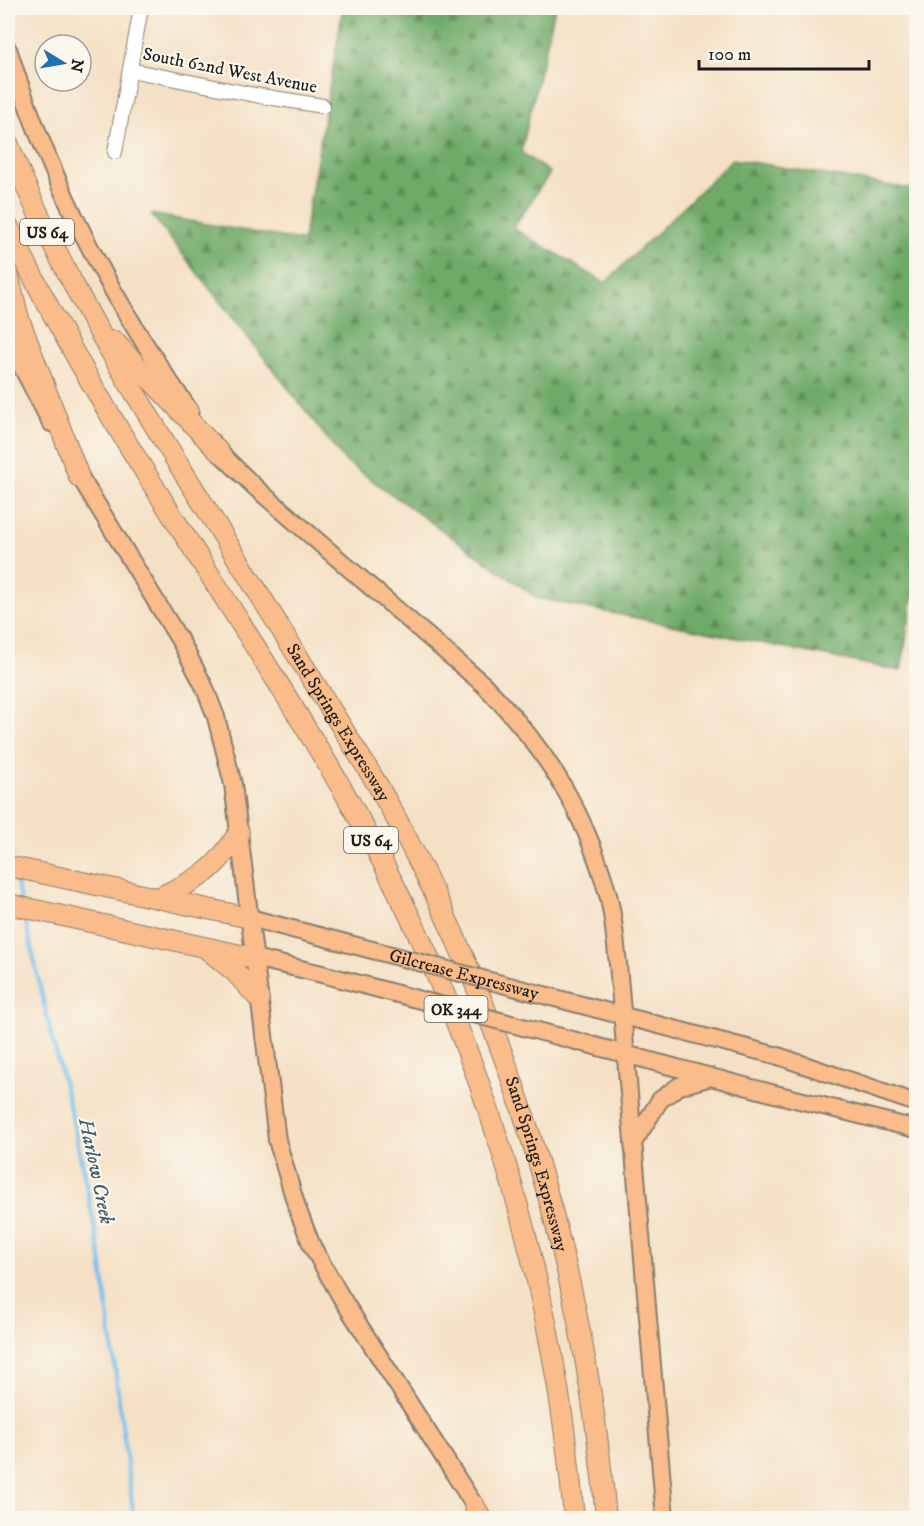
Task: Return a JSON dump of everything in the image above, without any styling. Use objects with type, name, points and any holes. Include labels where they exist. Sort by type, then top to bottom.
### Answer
[{"type":"highway","name":"Sand Springs Expressway","points":[[8,143],[44,227],[91,317],[144,408],[388,803],[429,883],[486,1009],[532,1141],[562,1249],[593,1403],[606,1518]]},
{"type":"highway","name":"Sand Springs Expressway","points":[[8,226],[33,279],[94,389],[350,801],[384,864],[429,959],[474,1068],[522,1222],[549,1339],[568,1456],[574,1518]]},
{"type":"highway","points":[[8,273],[19,319],[79,477]]},
{"type":"highway","points":[[91,317],[219,452]]},
{"type":"highway","points":[[158,898],[208,873],[239,832]]},
{"type":"highway","name":"Gilcrease Expressway","points":[[8,866],[250,918]]},
{"type":"highway","name":"Gilcrease Expressway","points":[[8,904],[254,958]]},
{"type":"highway","points":[[204,946],[235,972],[260,999]]},
{"type":"main road","points":[[8,49],[38,130],[81,230],[136,333],[219,452],[256,488],[483,684],[510,711],[548,760],[570,798],[590,841],[607,893],[624,1016],[625,1054],[665,1518]]},
{"type":"main road","points":[[8,340],[79,477],[182,644],[204,686],[226,753],[233,784],[277,1140],[297,1208],[312,1246],[341,1298],[478,1514]]},
{"type":"main road","name":"Gilcrease Expressway","points":[[250,918],[778,1056],[916,1103]]},
{"type":"main road","name":"Gilcrease Expressway","points":[[254,958],[916,1129]]},
{"type":"main road","points":[[633,1143],[660,1100],[679,1086],[712,1077]]},
{"type":"street","points":[[115,152],[141,8]]},
{"type":"street","name":"South 62nd West Avenue","points":[[130,70],[323,106]]},
{"type":"green space","points":[[343,8],[555,8],[521,152],[550,173],[513,228],[605,283],[733,159],[916,190],[916,577],[901,671],[537,598],[345,461],[151,214],[303,241]]},
{"type":"waterway","name":"Harlow Creek","points":[[8,834],[12,861]]},
{"type":"waterway","name":"Harlow Creek","points":[[15,874],[20,899]]},
{"type":"waterway","name":"Harlow Creek","points":[[24,915],[74,1125],[101,1258],[134,1518]]}]
